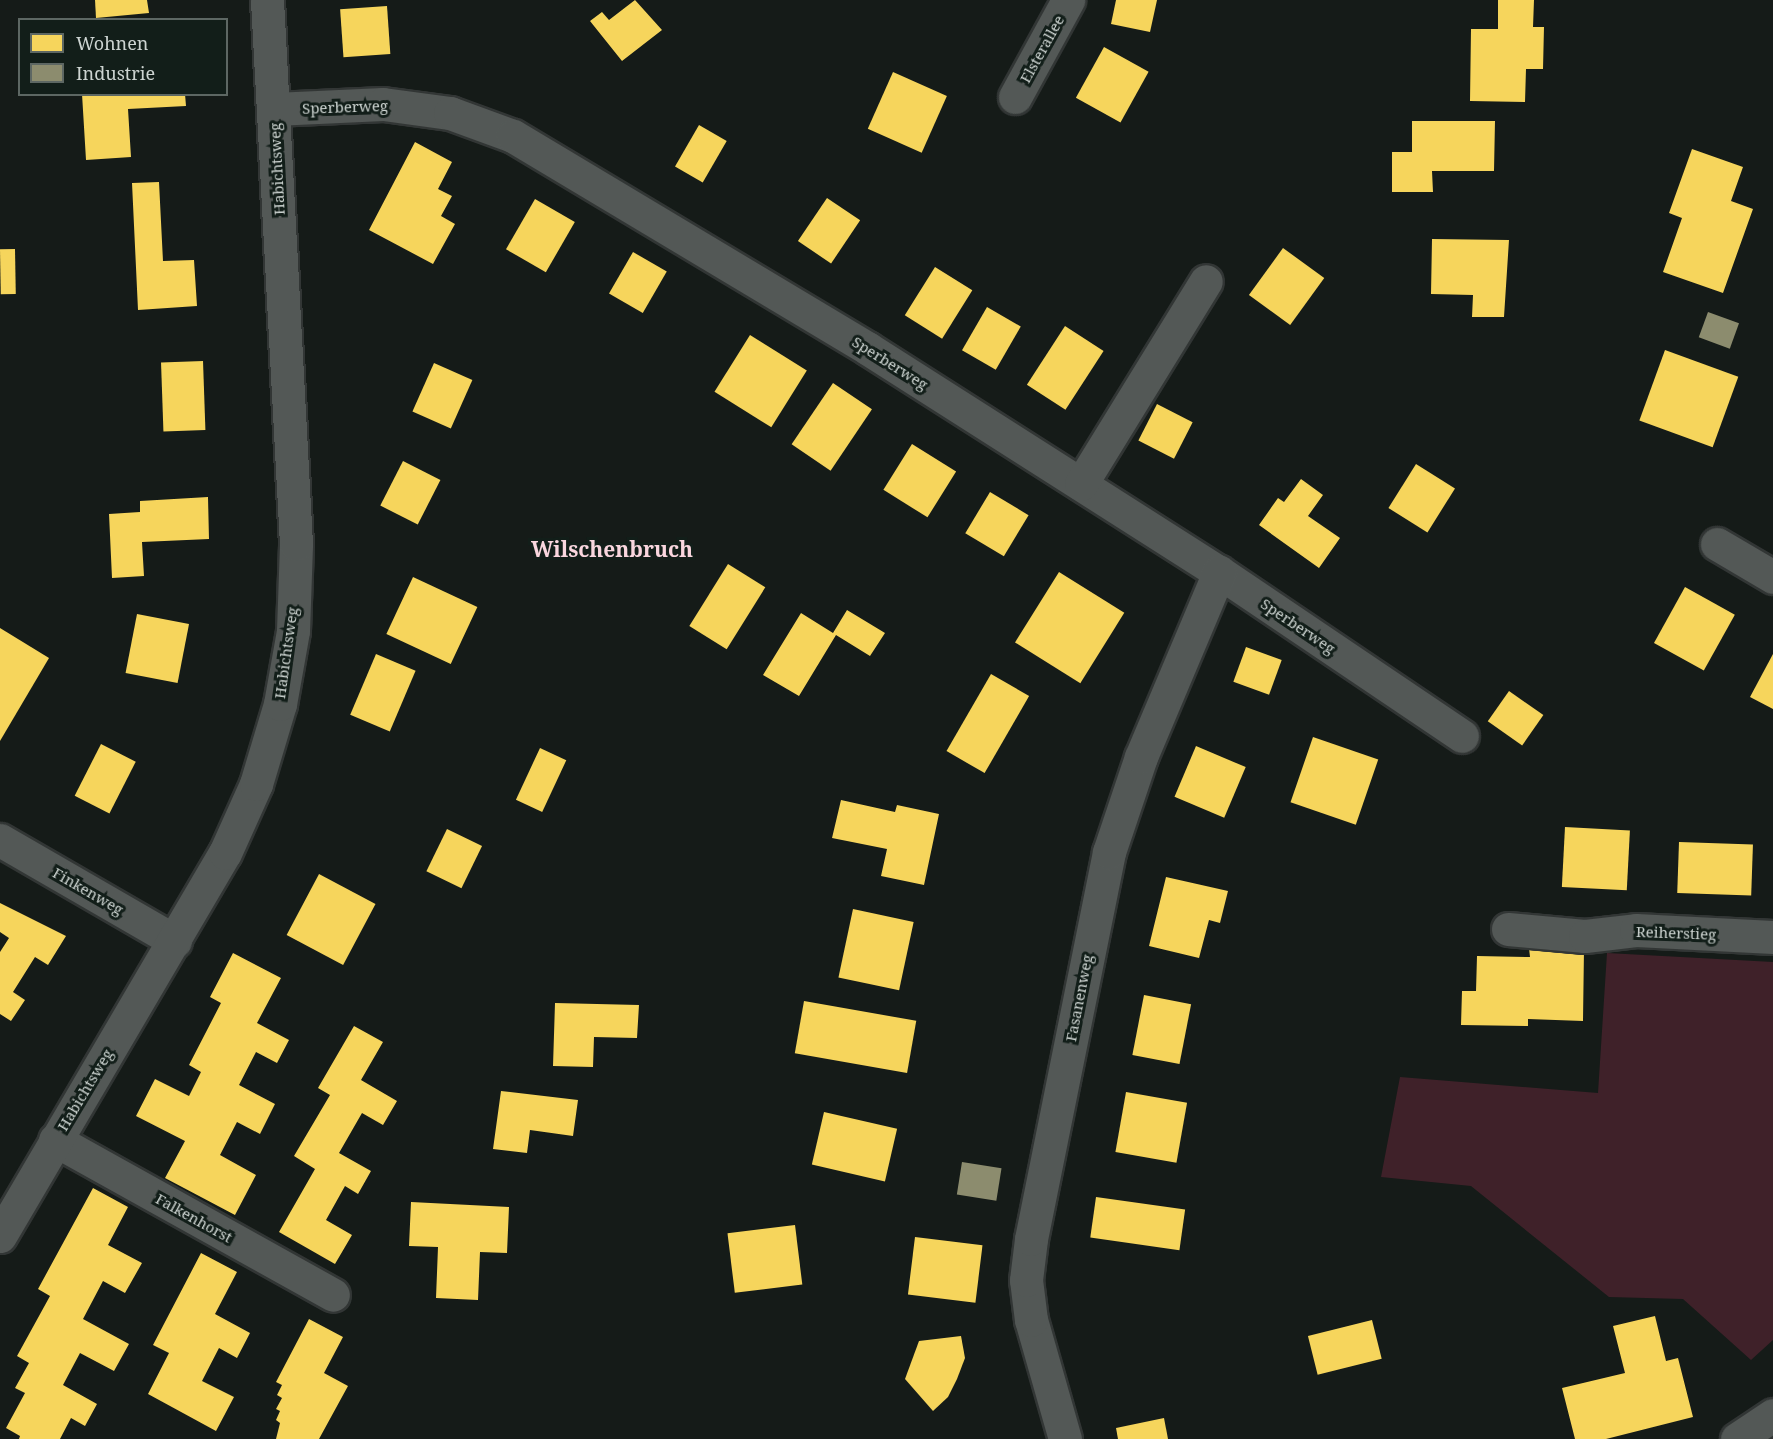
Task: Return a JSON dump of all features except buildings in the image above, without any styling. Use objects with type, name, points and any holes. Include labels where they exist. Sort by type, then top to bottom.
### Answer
[{"type":"street","name":"Habichtsweg","points":[[0,1236],[225,853],[256,784],[280,704],[293,631],[296,544],[267,0]]},
{"type":"street","name":"Elsterallee","points":[[1015,97],[1068,0]]},
{"type":"street","name":"Sperberweg","points":[[274,109],[383,104],[450,113],[513,136],[867,348],[1219,572],[1462,736]]},
{"type":"street","points":[[1081,484],[1206,281]]},
{"type":"street","points":[[1717,544],[1773,577]]},
{"type":"street","name":"Fasanenweg","points":[[1065,1439],[1031,1320],[1026,1280],[1031,1239],[1108,852],[1141,757],[1219,572]]},
{"type":"street","name":"Finkenweg","points":[[0,840],[175,941]]},
{"type":"street","name":"Reiherstieg","points":[[1508,929],[1585,936],[1636,930],[1773,937]]},
{"type":"street","name":"Falkenhorst","points":[[55,1140],[333,1295]]},
{"type":"street","points":[[1737,1439],[1773,1415]]},
{"type":"shaded area","points":[[1607,953],[1773,962],[1773,1340],[1751,1360],[1683,1299],[1609,1297],[1471,1186],[1381,1177],[1400,1077],[1598,1093]]},
{"type":"district","name":"Wilschenbruch","points":[[612,549]]}]
